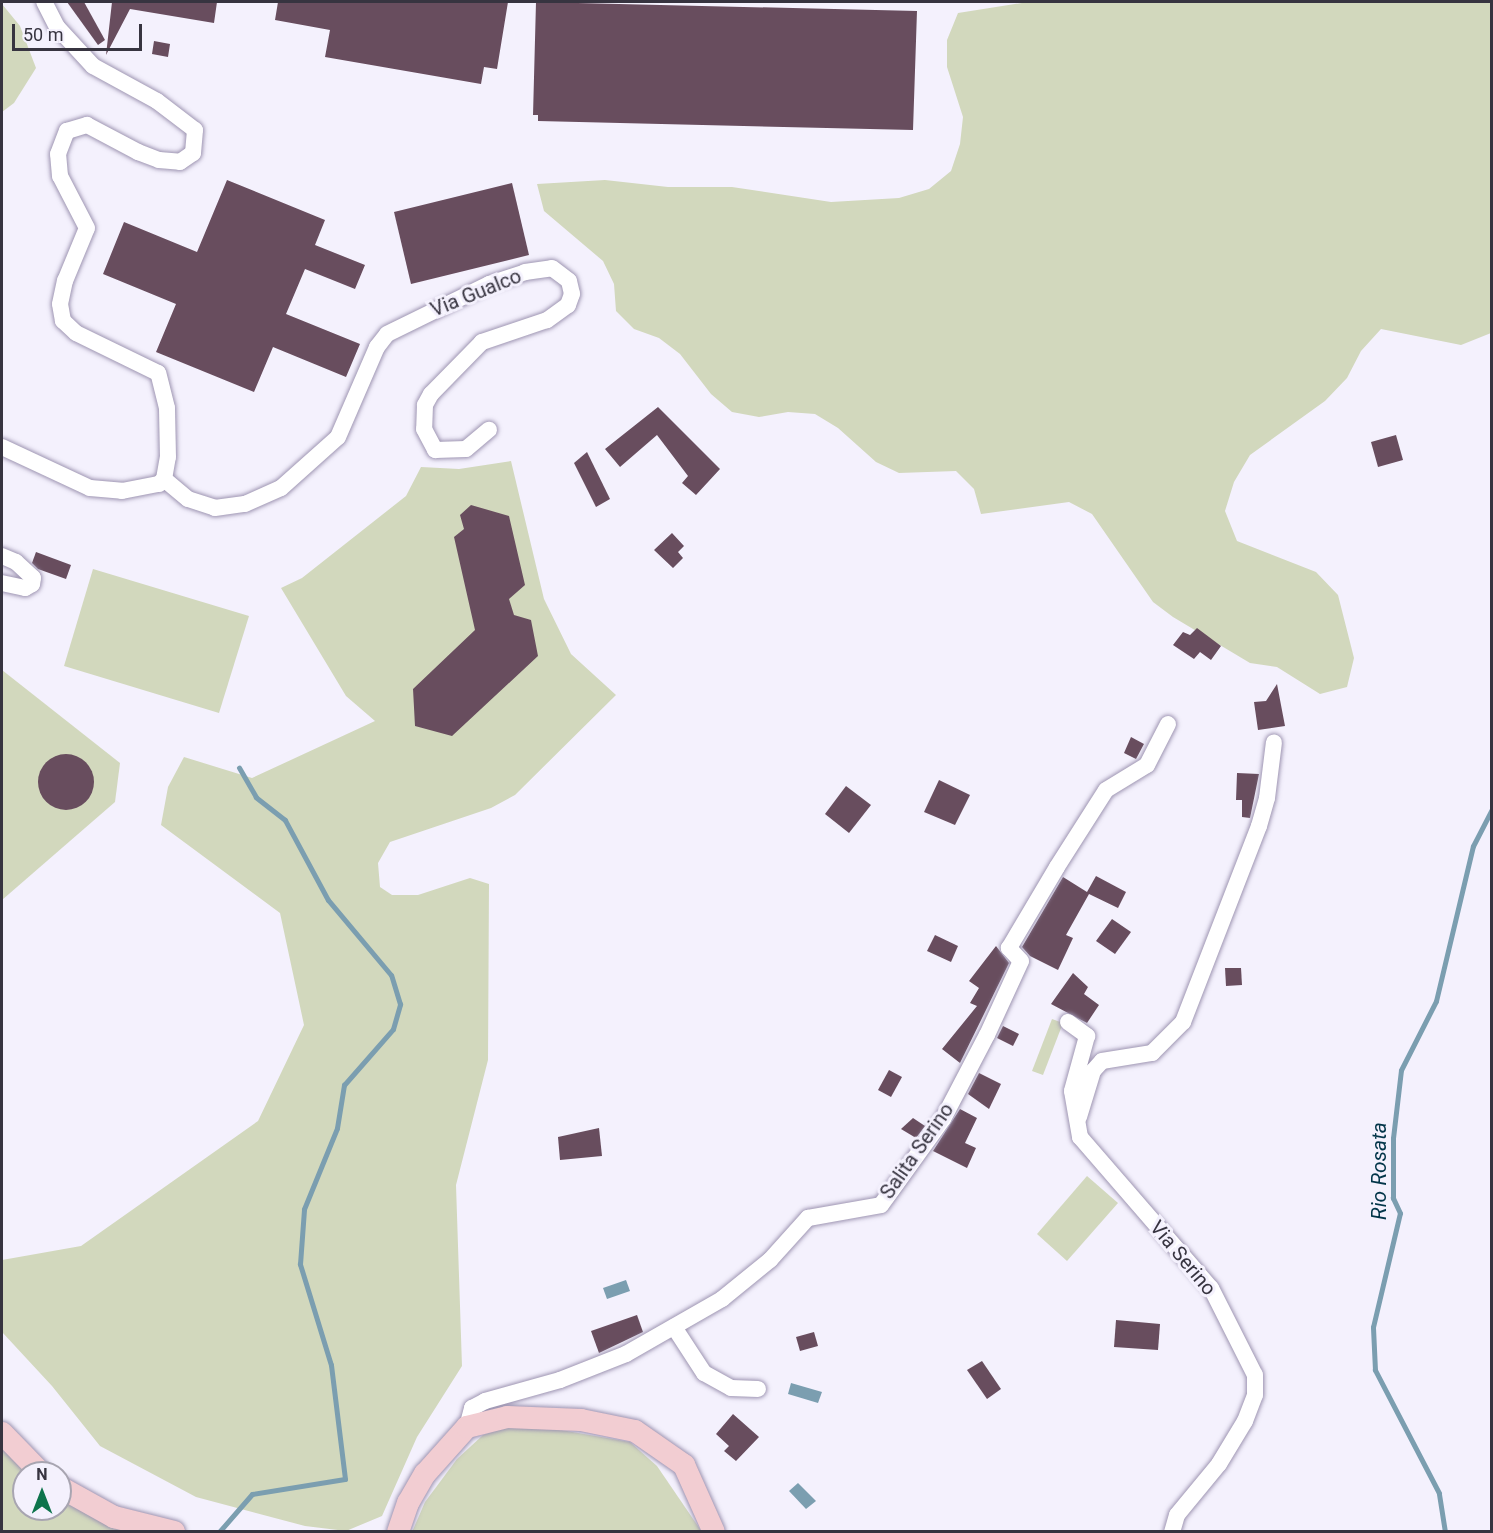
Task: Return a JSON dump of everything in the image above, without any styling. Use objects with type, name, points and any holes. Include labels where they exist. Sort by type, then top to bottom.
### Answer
[{"type":"street","points":[[2,447],[90,488],[122,491],[159,484],[164,479],[167,408],[158,373],[76,333],[63,321],[60,304],[65,281],[87,228],[60,176],[58,154],[67,131],[87,125],[138,152],[159,160],[180,162],[194,153],[195,130],[157,101],[93,66],[57,27],[44,2]]},
{"type":"street","name":"Via Gualco","points":[[164,479],[188,499],[215,508],[245,504],[282,488],[338,436],[377,347],[387,334],[489,284],[525,272],[552,268],[570,281],[572,294],[568,305],[547,320],[482,342],[431,394],[425,405],[424,429],[435,450],[466,449],[489,430]]},
{"type":"street","points":[[2,556],[16,562],[33,578],[32,584],[25,588],[2,583]]},
{"type":"street","name":"Salita Serino","points":[[467,1427],[472,1408],[485,1401],[560,1380],[626,1354],[722,1299],[770,1260],[808,1218],[881,1205],[943,1119],[1022,961],[1009,948],[1106,790],[1147,765],[1168,724]]},
{"type":"street","points":[[1078,1120],[1094,1071],[1102,1061],[1152,1053],[1184,1022],[1259,826],[1267,798],[1274,742]]},
{"type":"street","name":"Via Serino","points":[[1068,1022],[1087,1036],[1072,1091],[1080,1137],[1211,1288],[1255,1375],[1255,1395],[1245,1421],[1219,1464],[1177,1515],[1172,1532]]},
{"type":"street","points":[[674,1327],[704,1373],[731,1388],[758,1389]]},
{"type":"street","points":[[398,1532],[408,1503],[426,1474],[467,1427],[507,1417],[547,1417],[635,1431],[684,1465],[714,1532]]},
{"type":"street","points":[[2,1433],[29,1461]]},
{"type":"street","points":[[72,1494],[114,1517],[174,1532]]},
{"type":"green space","points":[[1028,2],[1491,2],[1491,333],[1461,345],[1381,329],[1361,351],[1347,378],[1325,401],[1250,455],[1234,482],[1225,511],[1237,541],[1316,572],[1338,595],[1354,658],[1347,687],[1320,694],[1277,667],[1250,663],[1173,617],[1153,602],[1092,514],[1069,502],[981,514],[974,489],[956,471],[899,473],[876,462],[838,428],[815,414],[788,412],[759,417],[732,412],[711,394],[680,354],[659,338],[634,329],[616,311],[614,284],[603,261],[544,211],[537,184],[605,180],[668,187],[732,187],[831,202],[899,198],[929,189],[951,171],[960,144],[963,117],[947,67],[947,40],[958,13]]},
{"type":"green space","points":[[2,4],[20,26],[36,68],[14,103],[2,112]]},
{"type":"green space","points":[[511,461],[544,599],[571,654],[616,695],[515,795],[491,808],[390,842],[378,863],[380,887],[392,895],[418,895],[470,878],[489,884],[488,1060],[456,1185],[462,1366],[417,1437],[382,1516],[346,1531],[305,1526],[196,1497],[100,1446],[52,1386],[2,1332],[2,1260],[81,1246],[258,1121],[304,1025],[280,913],[161,825],[168,787],[184,757],[252,778],[375,721],[346,696],[281,588],[302,578],[406,496],[421,467],[459,469]]},
{"type":"green space","points":[[93,569],[249,616],[219,713],[64,666]]},
{"type":"green space","points":[[2,670],[120,763],[115,802],[2,900]]},
{"type":"green space","points":[[1052,1019],[1063,1023],[1043,1075],[1032,1071]]},
{"type":"green space","points":[[1087,1176],[1118,1203],[1067,1261],[1037,1234]]},
{"type":"green space","points":[[506,1427],[561,1430],[630,1442],[657,1466],[702,1532],[412,1532],[425,1502],[457,1459],[483,1435]]},
{"type":"green space","points":[[2,1444],[15,1461],[12,1461],[12,1521],[72,1521],[72,1504],[143,1531],[2,1531]]},
{"type":"water","points":[[626,1280],[630,1291],[607,1299],[603,1288]]},
{"type":"water","points":[[791,1383],[822,1392],[818,1403],[788,1394]]},
{"type":"water","points":[[798,1483],[816,1501],[806,1509],[789,1491]]},
{"type":"building","points":[[67,2],[84,2],[105,40],[98,45]]},
{"type":"building","points":[[112,2],[217,2],[214,23],[130,9],[106,55]]},
{"type":"building","points":[[278,2],[508,2],[497,69],[484,67],[481,84],[325,57],[330,30],[275,20]]},
{"type":"building","points":[[536,2],[917,11],[913,130],[538,121],[538,115],[533,115]]},
{"type":"building","points":[[154,41],[170,44],[168,57],[152,54]]},
{"type":"building","points":[[227,180],[325,220],[315,245],[365,265],[355,289],[305,269],[286,314],[360,344],[346,377],[273,347],[254,392],[156,352],[176,304],[103,274],[124,222],[197,252]]},
{"type":"building","points":[[512,183],[529,255],[411,284],[394,212]]},
{"type":"building","points":[[658,407],[720,469],[696,495],[682,483],[688,476],[657,435],[620,467],[605,449]]},
{"type":"building","points":[[1396,435],[1403,460],[1378,467],[1371,442]]},
{"type":"building","points":[[587,452],[610,499],[596,507],[574,463]]},
{"type":"building","points":[[471,505],[509,516],[525,585],[509,599],[514,615],[531,620],[538,656],[452,736],[415,726],[413,689],[475,630],[454,537],[464,529],[460,515]]},
{"type":"building","points":[[672,533],[684,546],[678,552],[683,558],[673,568],[654,550]]},
{"type":"building","points":[[36,552],[71,565],[66,579],[38,569],[32,563]]},
{"type":"building","points":[[1197,628],[1221,646],[1211,660],[1200,652],[1194,659],[1173,645],[1183,632],[1190,635]]},
{"type":"building","points":[[1277,684],[1285,726],[1258,730],[1254,702],[1266,701]]},
{"type":"building","points":[[1131,737],[1144,744],[1136,759],[1124,753]]},
{"type":"building","points":[[60,754],[72,754],[82,758],[90,766],[94,782],[90,798],[82,806],[72,810],[60,810],[50,806],[42,798],[38,788],[38,776],[42,766],[50,758]]},
{"type":"building","points":[[1237,773],[1259,774],[1250,818],[1242,817],[1242,800],[1236,800]]},
{"type":"building","points":[[939,780],[970,795],[955,825],[924,812]]},
{"type":"building","points":[[846,786],[871,805],[849,833],[825,814]]},
{"type":"building","points":[[1096,876],[1126,892],[1118,908],[1089,894],[1066,935],[1073,938],[1058,970],[1030,956],[1022,947],[1063,877],[1087,892]]},
{"type":"building","points":[[1112,919],[1131,932],[1115,954],[1096,941]]},
{"type":"building","points":[[935,935],[958,946],[951,962],[927,951]]},
{"type":"building","points":[[996,946],[1009,963],[960,1063],[942,1049],[977,1006],[970,1003],[979,988],[969,981]]},
{"type":"building","points":[[1225,968],[1241,968],[1242,985],[1226,986]]},
{"type":"building","points":[[1073,973],[1088,987],[1084,994],[1099,1005],[1087,1023],[1051,1004]]},
{"type":"building","points":[[1003,1026],[1019,1034],[1013,1046],[997,1038]]},
{"type":"building","points":[[889,1070],[902,1077],[891,1097],[878,1090]]},
{"type":"building","points":[[979,1073],[1001,1084],[989,1109],[968,1094]]},
{"type":"building","points":[[960,1109],[977,1118],[965,1143],[976,1148],[967,1168],[933,1151]]},
{"type":"building","points":[[913,1118],[925,1126],[916,1138],[901,1129]]},
{"type":"building","points":[[599,1128],[602,1156],[560,1160],[558,1137]]},
{"type":"building","points":[[637,1315],[643,1332],[599,1353],[591,1331]]},
{"type":"building","points":[[1116,1320],[1160,1324],[1158,1350],[1114,1347]]},
{"type":"building","points":[[814,1332],[818,1346],[800,1351],[796,1337]]},
{"type":"building","points":[[982,1361],[1001,1389],[987,1399],[967,1370]]},
{"type":"building","points":[[733,1414],[759,1437],[736,1461],[724,1451],[729,1446],[716,1434]]},
{"type":"waterway","points":[[219,1532],[252,1494],[345,1479],[331,1365],[300,1264],[304,1209],[337,1128],[344,1085],[393,1029],[400,1004],[391,975],[328,900],[285,820],[256,797],[239,768]]},
{"type":"waterway","name":"Rio Rosata","points":[[1445,1532],[1439,1493],[1375,1370],[1373,1327],[1400,1213],[1393,1198],[1393,1138],[1401,1070],[1436,1001],[1473,846],[1492,809]]}]
